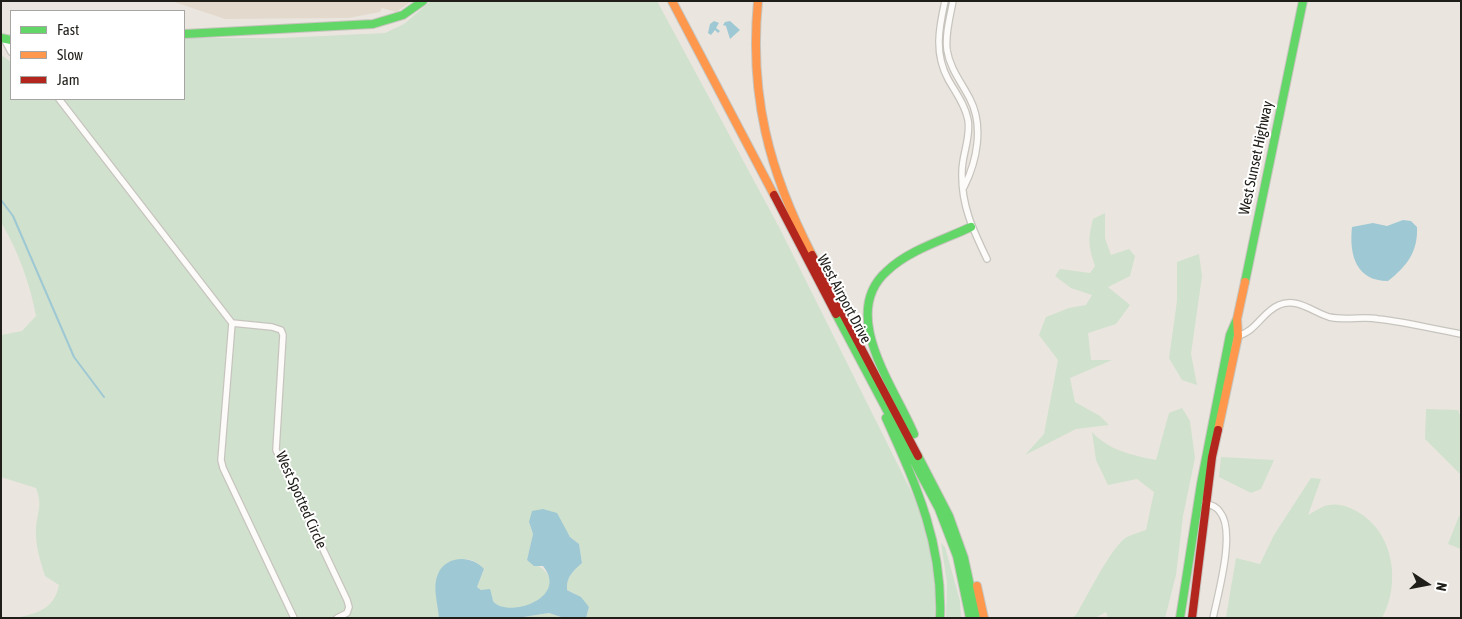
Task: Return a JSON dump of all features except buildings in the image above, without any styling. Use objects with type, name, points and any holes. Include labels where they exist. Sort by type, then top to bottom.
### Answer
[{"type":"main road","points":[[185,34],[373,24],[403,15],[423,1]]},
{"type":"main road","name":"West Airport Drive","points":[[672,1],[944,520],[961,571],[970,618]]},
{"type":"main road","name":"West Airport Drive","points":[[758,1],[754,39],[757,94],[763,132],[775,175],[794,220],[926,467],[949,516],[967,567],[977,618]]},
{"type":"main road","name":"West Sunset Highway","points":[[1180,618],[1237,319],[1302,1]]},
{"type":"main road","points":[[926,467],[912,429],[867,334],[865,312],[874,286],[885,272],[896,264],[971,226]]},
{"type":"main road","points":[[865,367],[930,524],[941,572],[940,618]]},
{"type":"main road","name":"West Sunset Highway","points":[[1192,618],[1202,503]]},
{"type":"main road","points":[[949,516],[961,537],[970,562],[984,618]]},
{"type":"street","points":[[945,1],[938,38],[939,57],[946,77],[963,105],[968,122],[968,142],[962,172],[964,207],[987,259]]},
{"type":"street","points":[[953,1],[947,36],[948,56],[954,71],[970,98],[977,120],[976,144],[970,174],[964,187]]},
{"type":"street","points":[[939,57],[948,56]]},
{"type":"street","points":[[60,100],[232,323],[221,460],[222,468],[294,618]]},
{"type":"street","points":[[968,122],[977,120]]},
{"type":"street","points":[[1234,336],[1254,328],[1262,318],[1279,304],[1298,303],[1328,316],[1344,320],[1360,317],[1378,319],[1461,334]]},
{"type":"street","name":"West Spotted Circle","points":[[232,323],[272,327],[281,330],[283,335],[276,450],[347,600],[349,606],[347,613],[337,618]]},
{"type":"street","points":[[1202,503],[1212,505],[1221,512],[1226,528],[1226,544],[1213,618]]},
{"type":"shaded area","points":[[171,1],[412,1],[396,12],[382,8],[380,12],[349,18],[225,19]]},
{"type":"green space","points":[[431,1],[657,1],[779,227],[915,499],[931,557],[935,587],[935,618],[586,618],[589,607],[574,593],[567,590],[569,578],[582,563],[579,544],[570,537],[563,526],[529,522],[533,534],[527,560],[542,568],[549,578],[550,587],[546,595],[538,602],[516,610],[501,607],[477,587],[484,570],[480,565],[466,559],[444,566],[439,618],[16,618],[44,609],[53,600],[59,585],[45,576],[39,555],[36,528],[39,501],[36,488],[1,477],[1,335],[22,331],[36,316],[23,268],[1,222],[1,55],[10,61],[10,100],[185,100],[185,38],[281,38],[385,33],[404,24]]},
{"type":"green space","points":[[1105,213],[1105,238],[1111,255],[1129,249],[1135,256],[1130,276],[1108,287],[1130,305],[1116,324],[1088,333],[1091,360],[1112,360],[1070,378],[1075,402],[1100,416],[1109,425],[1076,429],[1025,455],[1044,434],[1058,360],[1039,335],[1046,317],[1069,308],[1086,305],[1092,295],[1071,288],[1055,276],[1060,269],[1090,273],[1095,266],[1090,242],[1093,219]]},
{"type":"green space","points":[[1199,254],[1202,276],[1191,354],[1197,385],[1182,380],[1169,358],[1177,301],[1177,262]]},
{"type":"green space","points":[[1182,408],[1190,421],[1195,458],[1183,516],[1176,575],[1165,618],[1108,618],[1106,612],[1095,618],[1072,618],[1076,615],[1114,550],[1127,537],[1146,530],[1154,492],[1137,479],[1108,485],[1096,460],[1092,432],[1114,448],[1156,460],[1169,413]]},
{"type":"green space","points":[[1426,409],[1458,410],[1461,418],[1461,475],[1425,439]]},
{"type":"green space","points":[[1221,457],[1274,460],[1261,489],[1251,493],[1219,477]]},
{"type":"green space","points":[[1311,478],[1321,479],[1308,515],[1329,505],[1341,505],[1358,512],[1380,532],[1391,560],[1392,575],[1388,604],[1382,618],[1226,617],[1236,558],[1260,564],[1274,535]]},
{"type":"green space","points":[[1459,516],[1461,517],[1461,549],[1448,544]]},
{"type":"green space","points":[[941,543],[945,547],[960,601],[961,618],[946,618],[947,583]]},
{"type":"green space","points":[[549,613],[564,618],[517,618]]},
{"type":"water","points":[[714,21],[719,23],[716,28],[720,31],[718,33],[715,30],[711,35],[708,33],[710,24]]},
{"type":"water","points":[[730,21],[740,30],[730,39],[726,26],[723,25],[725,22]]},
{"type":"water","points":[[1403,220],[1411,221],[1417,227],[1416,244],[1410,258],[1401,270],[1388,281],[1377,280],[1368,276],[1357,264],[1354,256],[1351,237],[1352,227],[1373,223],[1387,226]]},
{"type":"water","points":[[543,509],[557,513],[570,537],[579,544],[582,563],[569,578],[567,590],[581,597],[589,607],[586,618],[564,618],[549,613],[517,618],[439,618],[435,590],[436,579],[442,568],[453,560],[466,559],[479,564],[484,569],[477,587],[481,590],[490,589],[493,601],[500,606],[510,608],[522,607],[533,603],[542,596],[548,588],[549,578],[543,566],[534,566],[527,560],[533,534],[529,522],[532,511]]},
{"type":"waterway","points":[[1,200],[13,216],[74,357],[104,397]]},
{"type":"traffic: fast","points":[[185,34],[373,24],[403,15],[423,1]]},
{"type":"traffic: fast","points":[[1245,282],[1303,1]]},
{"type":"traffic: fast","points":[[1,38],[10,40]]},
{"type":"traffic: fast","points":[[914,434],[884,374],[875,351],[869,329],[868,308],[873,288],[887,271],[905,257],[971,227]]},
{"type":"traffic: fast","points":[[836,314],[939,509],[957,556],[970,618]]},
{"type":"traffic: fast","points":[[1180,618],[1201,484],[1230,335],[1236,321]]},
{"type":"traffic: fast","points":[[886,418],[908,467],[932,539],[940,591],[940,618]]},
{"type":"traffic: fast","points":[[918,456],[949,516],[964,558],[977,618]]},
{"type":"traffic: slow","points":[[672,1],[774,195]]},
{"type":"traffic: slow","points":[[758,1],[757,69],[760,101],[766,132],[784,194],[812,255]]},
{"type":"traffic: slow","points":[[1218,430],[1238,336],[1237,319],[1245,282]]},
{"type":"traffic: slow","points":[[977,586],[984,618]]},
{"type":"traffic: jam","points":[[774,195],[836,314]]},
{"type":"traffic: jam","points":[[812,255],[918,456]]},
{"type":"traffic: jam","points":[[1192,618],[1212,457],[1218,430]]}]
